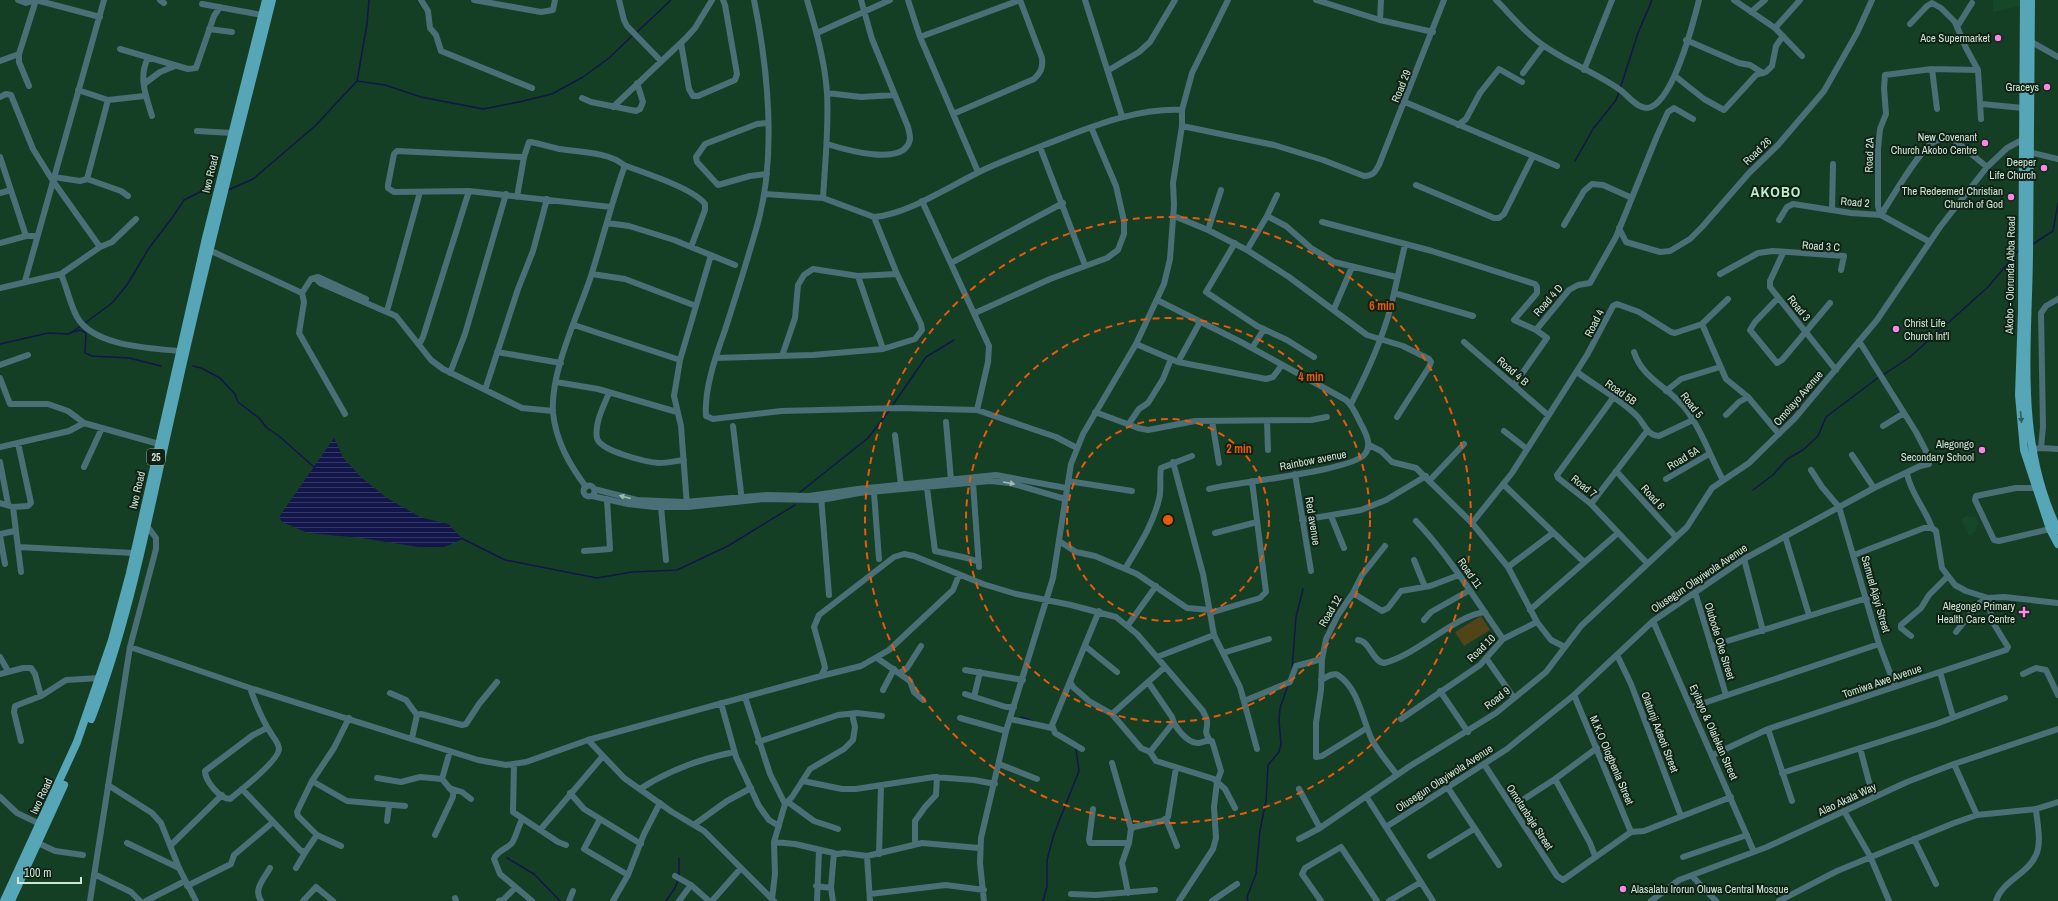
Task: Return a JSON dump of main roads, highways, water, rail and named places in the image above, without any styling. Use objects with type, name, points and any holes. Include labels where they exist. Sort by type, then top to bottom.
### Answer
[{"type":"main road","name":"Iwo Road","points":[[11,901],[13,889],[77,742],[100,678],[154,480],[257,47],[266,0]]},
{"type":"main road","name":"Iwo Road","points":[[4,901],[13,889],[38,843],[71,770],[105,680],[131,597],[147,526],[159,444],[179,351],[232,133],[272,0]]},
{"type":"main road","name":"Akobo - Olorunda Abba Road","points":[[2024,0],[2027,40],[2029,152],[2019,395],[2036,488],[2054,529]]},
{"type":"main road","name":"Akobo - Olorunda Abba Road","points":[[2025,271],[2022,140],[2027,40],[2031,0]]},
{"type":"main road","name":"Akobo - Olorunda Abba Road","points":[[2028,450],[2058,544]]},
{"type":"waterway","points":[[357,81],[367,24],[369,0]]},
{"type":"waterway","points":[[636,33],[671,0]]},
{"type":"waterway","points":[[1620,89],[1638,33],[1652,0]]},
{"type":"waterway","points":[[228,190],[253,179],[315,126],[357,81],[385,85],[421,97],[483,109],[552,94],[583,77],[609,58],[633,35]]},
{"type":"waterway","points":[[1575,161],[1593,129],[1616,100],[1619,92]]},
{"type":"waterway","points":[[85,323],[112,303],[127,285],[149,248],[184,200],[208,188]]},
{"type":"waterway","points":[[2033,244],[2053,231],[2058,203]]},
{"type":"waterway","points":[[1883,375],[1910,357],[1988,287],[2019,250]]},
{"type":"waterway","points":[[0,344],[48,333],[69,334],[82,325]]},
{"type":"waterway","points":[[70,333],[80,330],[86,333],[85,353],[92,356],[129,358],[161,366]]},
{"type":"waterway","points":[[892,406],[926,357],[954,340]]},
{"type":"waterway","points":[[193,366],[201,368],[220,378],[235,394],[238,402],[259,418],[267,428],[279,436],[315,468]]},
{"type":"waterway","points":[[1753,490],[1773,475],[1787,459],[1803,450],[1818,436],[1826,417],[1879,377]]},
{"type":"waterway","points":[[799,493],[868,438],[889,411]]},
{"type":"waterway","points":[[461,538],[505,560],[597,578],[632,572],[677,570],[728,546],[795,505]]},
{"type":"waterway","points":[[1292,670],[1296,617],[1303,589]]},
{"type":"waterway","points":[[1248,901],[1247,897],[1256,874],[1260,830],[1266,801],[1268,765],[1279,752],[1281,744],[1279,721],[1280,708],[1288,685]]},
{"type":"waterway","points":[[1021,717],[1033,721]]},
{"type":"waterway","points":[[1043,901],[1047,886],[1047,860],[1054,834],[1079,771],[1076,749]]},
{"type":"waterway","points":[[507,858],[534,874],[560,901]]},
{"type":"waterway","points":[[679,858],[679,876]]},
{"type":"waterway","points":[[666,901],[675,888],[678,880]]},
{"type":"place","name":"Ace Supermarket","points":[[1998,38]]},
{"type":"place","name":"Graceys","points":[[2047,87]]},
{"type":"place","name":"New Covenant Church Akobo Centre","points":[[1985,143]]},
{"type":"place","name":"Deeper Life Church","points":[[2044,168]]},
{"type":"place","name":"The Redeemed Christian Church of God","points":[[2011,197]]},
{"type":"place","name":"Christ Life Church Int'l","points":[[1896,329]]},
{"type":"place","name":"Alegongo Secondary School","points":[[1982,450]]},
{"type":"place","name":"Alegongo Primary Health Care Centre","points":[[2024,612]]},
{"type":"place","name":"Alasalatu Irorun Oluwa Central Mosque","points":[[1623,889]]},
{"type":"district","name":"AKOBO","points":[[1776,191]]}]
